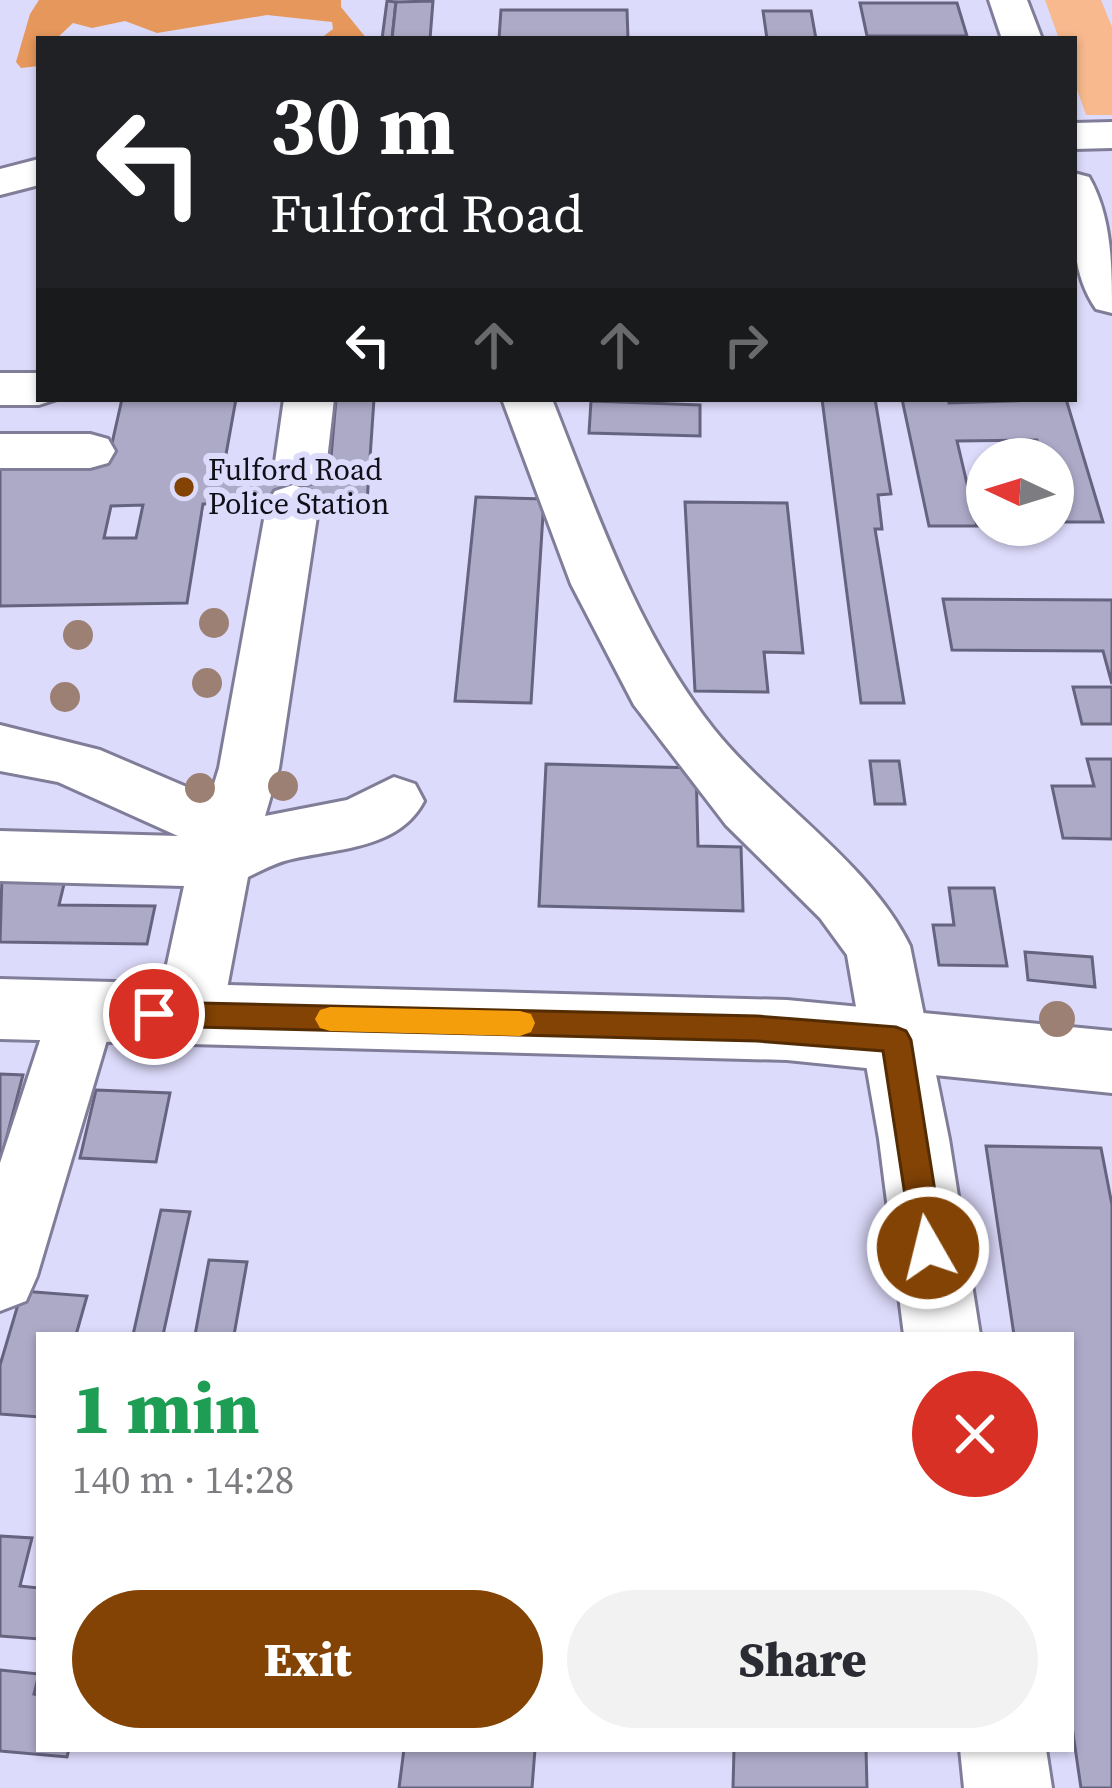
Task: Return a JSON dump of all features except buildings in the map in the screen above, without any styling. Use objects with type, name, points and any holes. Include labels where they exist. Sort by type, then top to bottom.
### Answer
[{"type":"main road","points":[[0,1010],[757,1029],[1112,1062]]},
{"type":"street","points":[[1008,0],[1021,36]]},
{"type":"street","points":[[1077,136],[1112,135]]},
{"type":"street","points":[[0,182],[36,173]]},
{"type":"street","points":[[1077,195],[1112,299]]},
{"type":"street","points":[[190,1015],[220,862],[249,768],[309,402]]},
{"type":"street","points":[[528,402],[598,584],[654,690],[747,808],[830,886],[878,946],[942,1332]]},
{"type":"street","points":[[0,451],[89,451]]},
{"type":"street","points":[[0,748],[32,751],[103,774],[204,821],[220,862]]},
{"type":"street","points":[[0,856],[220,862],[276,836],[361,822],[394,801]]},
{"type":"street","points":[[0,1276],[82,1013]]},
{"type":"street","points":[[1003,1752],[1008,1788]]},
{"type":"shaded area","points":[[39,0],[341,0],[341,7],[365,36],[324,36],[333,29],[332,22],[267,15],[157,33],[125,21],[92,28],[73,23],[59,36],[36,36],[36,66],[21,68],[16,62]]},
{"type":"shaded area","points":[[1045,0],[1101,0],[1112,27],[1112,115],[1086,115],[1077,90],[1077,36],[1058,36]]},
{"type":"slow traffic","points":[[330,1019],[520,1023]]},
{"type":"place","name":"Fulford Road Police Station","points":[[184,487]]},
{"type":"route","points":[[154,1014],[757,1029],[896,1040],[928,1248]]}]
